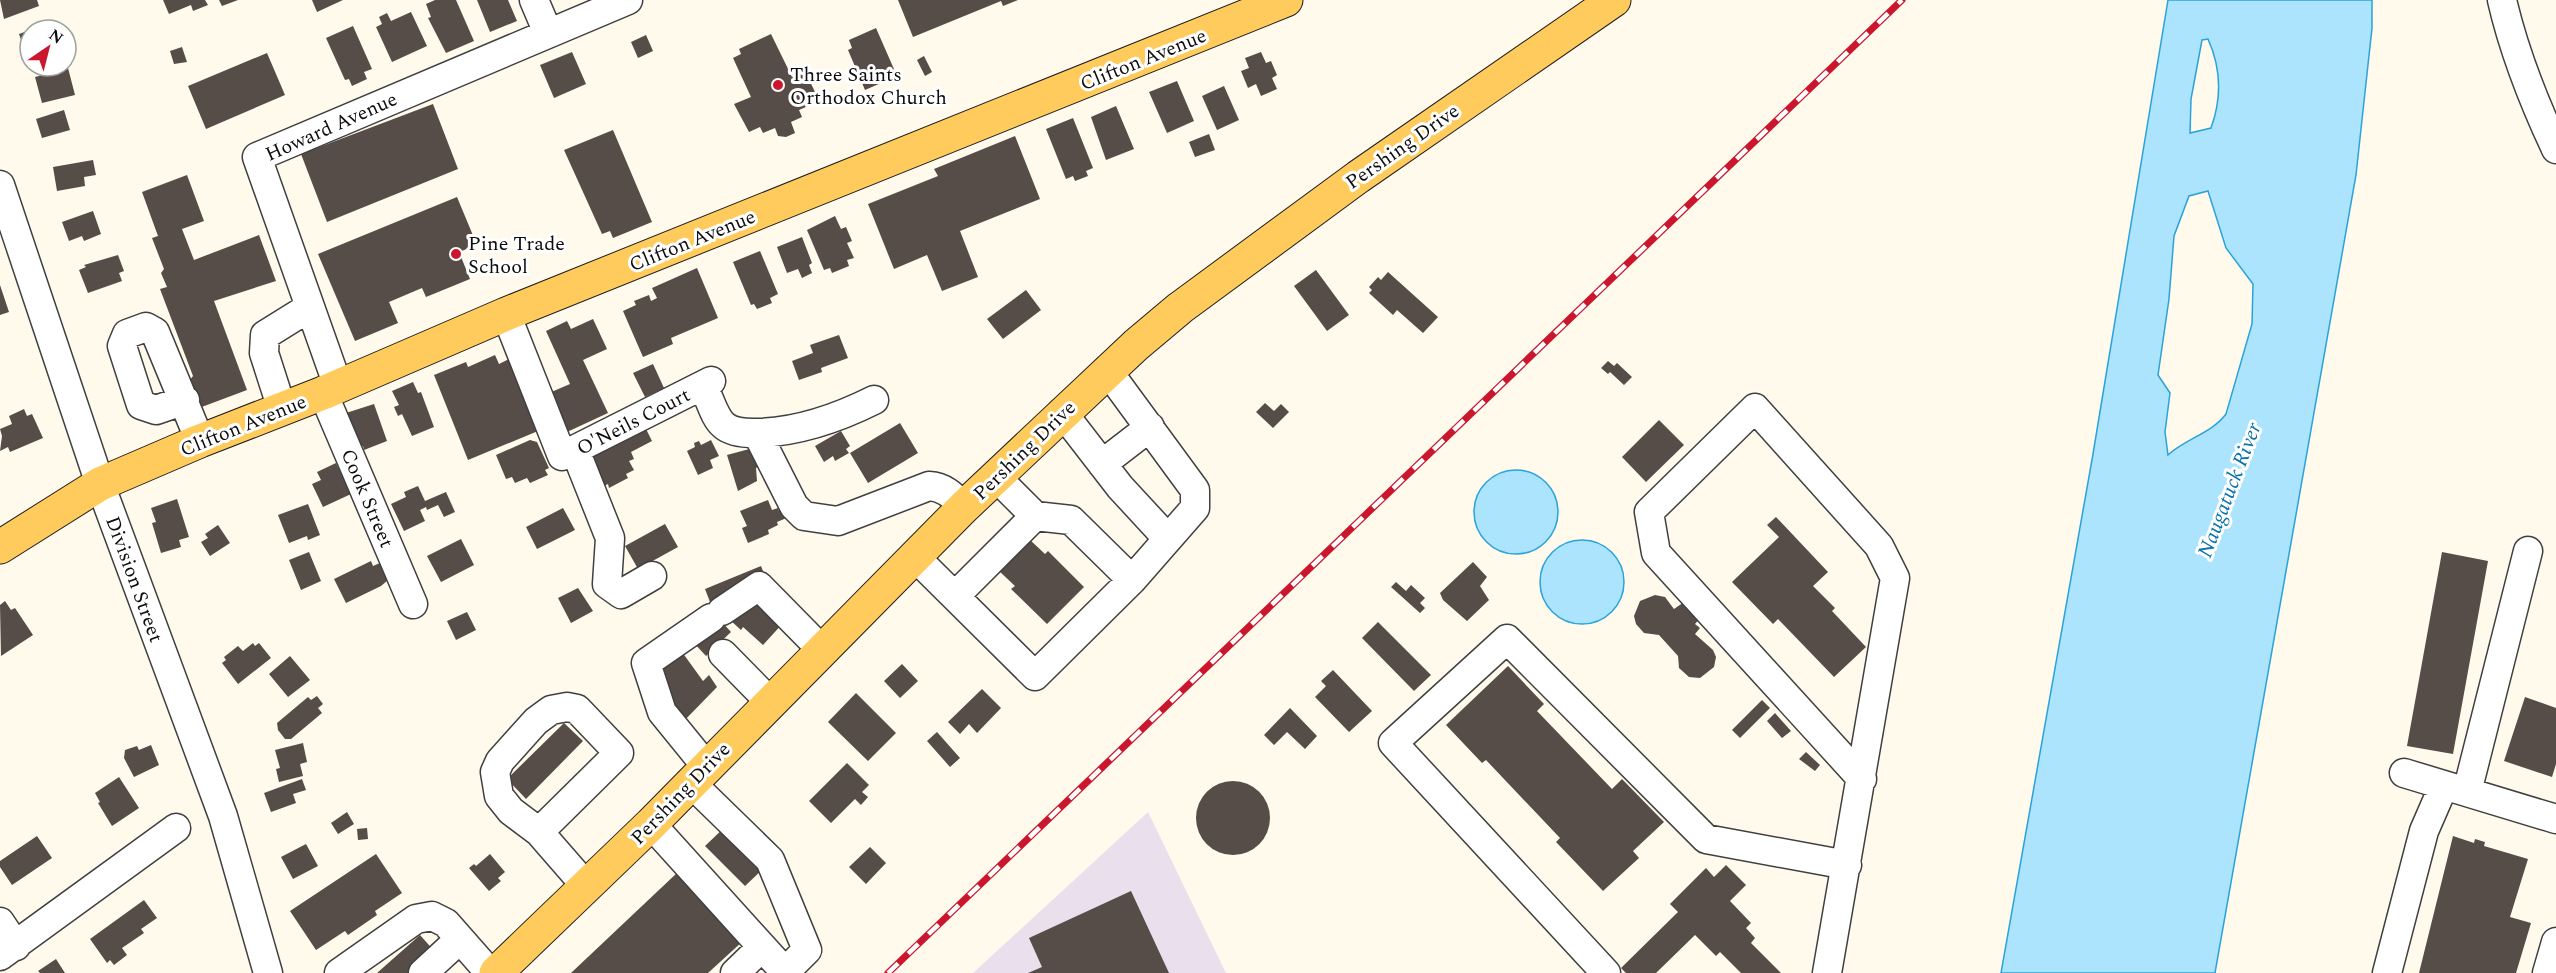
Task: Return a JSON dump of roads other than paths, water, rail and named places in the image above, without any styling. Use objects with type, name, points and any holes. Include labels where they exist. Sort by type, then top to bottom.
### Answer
[{"type":"main road","name":"Clifton Avenue","points":[[0,547],[100,484],[200,441],[331,390],[506,314],[1286,0]]},
{"type":"main road","name":"Pershing Drive","points":[[496,973],[651,824],[964,507],[997,478],[1107,370],[1180,308],[1294,223],[1614,0]]},
{"type":"street","points":[[534,0],[548,33]]},
{"type":"street","name":"Howard Avenue","points":[[331,390],[310,307],[257,157],[628,0]]},
{"type":"street","points":[[2502,0],[2525,79],[2556,149]]},
{"type":"street","name":"Division Street","points":[[0,184],[100,484],[223,816],[268,973]]},
{"type":"street","points":[[282,409],[264,353],[265,335],[310,307]]},
{"type":"street","name":"O'Neils Court","points":[[506,314],[562,456],[707,383],[725,428],[737,433],[757,433]]},
{"type":"street","points":[[915,556],[1035,676],[1132,580],[1196,508],[1195,490],[1107,370]]},
{"type":"street","name":"Cook Street","points":[[331,390],[413,604]]},
{"type":"street","points":[[185,400],[200,441]]},
{"type":"street","points":[[874,400],[840,417],[788,430],[757,433],[794,506],[804,516],[824,521],[838,521],[928,486],[943,489],[964,507]]},
{"type":"street","points":[[1827,973],[1856,816],[1862,780],[1895,578],[1879,546],[1755,408],[1649,512],[1656,553],[1862,780]]},
{"type":"street","points":[[1062,412],[1102,464],[1168,539]]},
{"type":"street","points":[[1102,464],[1150,427]]},
{"type":"street","points":[[575,450],[610,538],[607,584],[621,594],[652,576]]},
{"type":"street","points":[[997,478],[1035,516],[1071,519],[1132,580]]},
{"type":"street","points":[[955,596],[1035,516]]},
{"type":"street","points":[[2387,973],[2421,841],[2455,789],[2528,551]]},
{"type":"street","points":[[651,824],[785,972],[807,950],[770,860],[698,774],[662,712],[646,663],[759,586],[822,650]]},
{"type":"street","points":[[1606,973],[1394,743],[1507,639],[1706,839],[1847,865]]},
{"type":"street","points":[[723,654],[770,702]]},
{"type":"street","points":[[539,832],[619,753],[577,709],[567,706],[551,710],[536,721],[500,761],[495,772],[499,796],[511,812],[539,832],[586,886]]},
{"type":"street","points":[[2404,773],[2556,819]]},
{"type":"street","points":[[0,922],[8,951],[176,828]]},
{"type":"street","points":[[339,973],[416,919],[432,916],[446,923],[490,973]]},
{"type":"street","points":[[423,973],[460,939]]},
{"type":"street","points":[[2547,973],[2556,942]]},
{"type":"street","points":[[735,973],[762,946]]},
{"type":"water","name":"Naugatuck River","points":[[2168,0],[2372,0],[2372,28],[2356,175],[2215,973],[2001,973],[2093,454]],"holes":[[[2208,39],[2218,72],[2215,117],[2211,128],[2190,133],[2191,99],[2202,40]],[[2208,191],[2226,248],[2253,284],[2252,324],[2226,414],[2206,431],[2168,455],[2165,432],[2170,393],[2158,375],[2169,299],[2174,236],[2189,196]]]},
{"type":"water","points":[[1516,470],[1532,473],[1546,482],[1555,496],[1558,512],[1555,528],[1546,542],[1532,551],[1516,554],[1500,551],[1486,542],[1477,528],[1474,512],[1477,496],[1486,482],[1500,473]]},
{"type":"water","points":[[1582,540],[1598,543],[1612,552],[1621,566],[1624,582],[1621,598],[1612,612],[1598,621],[1582,624],[1566,621],[1552,612],[1543,598],[1540,582],[1543,566],[1552,552],[1566,543]]},
{"type":"railway","points":[[888,973],[1902,0]]},
{"type":"place","name":"Three Saints Orthodox Church","points":[[778,85]]},
{"type":"place","name":"Pine Trade School","points":[[456,254]]}]
